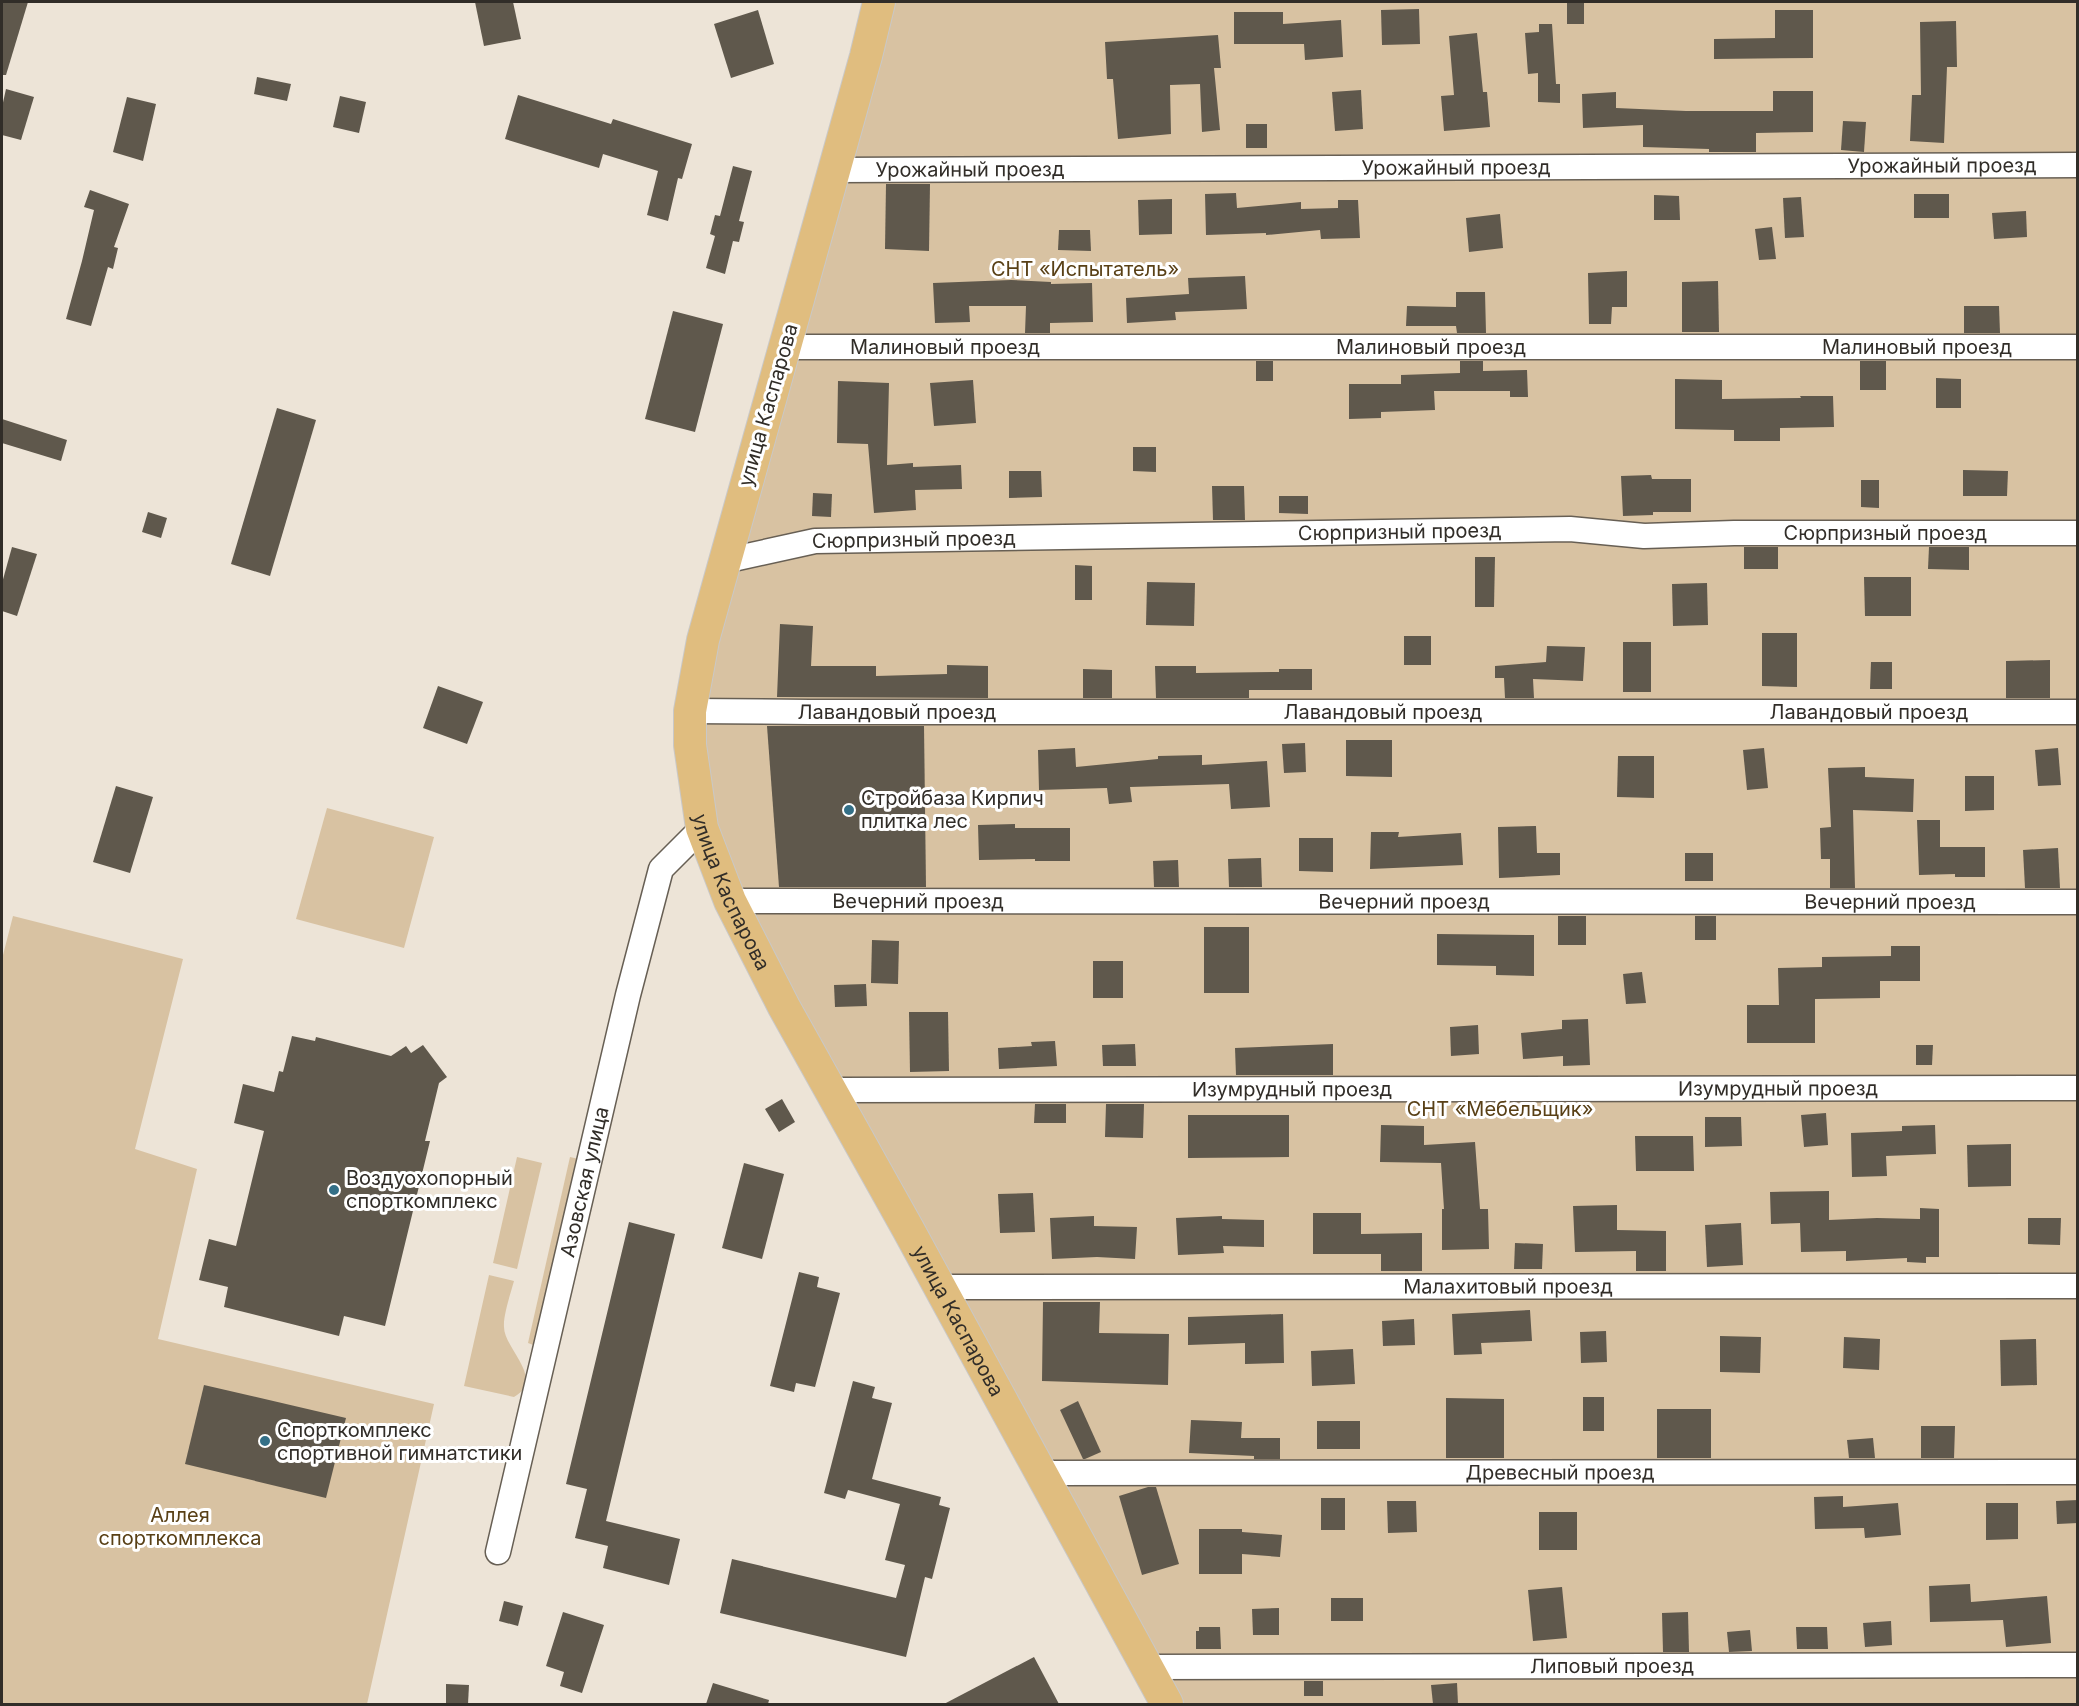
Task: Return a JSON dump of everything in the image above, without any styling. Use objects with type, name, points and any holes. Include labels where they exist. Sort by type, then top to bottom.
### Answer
[{"type":"main road","name":"улица Каспарова","points":[[879,2],[835,170],[703,640],[690,711],[690,745],[702,828],[729,901],[784,1007],[832,1090],[1167,1704]]},
{"type":"street","name":"Урожайный проезд","points":[[835,170],[2078,165]]},
{"type":"street","name":"Малиновый проезд","points":[[785,347],[2078,347]]},
{"type":"street","name":"Сюрпризный проезд","points":[[724,561],[815,541],[1570,529],[1644,536],[1734,533],[2078,533]]},
{"type":"street","name":"Лавандовый проезд","points":[[690,711],[2078,712]]},
{"type":"street","name":"Азовская улица","points":[[498,1552],[628,995],[662,869],[702,828]]},
{"type":"street","name":"Вечерний проезд","points":[[729,901],[2078,902]]},
{"type":"street","name":"Изумрудный проезд","points":[[832,1090],[2078,1088]]},
{"type":"street","name":"Малахитовый проезд","points":[[938,1287],[2078,1286]]},
{"type":"street","name":"Древесный проезд","points":[[1042,1473],[2078,1472]]},
{"type":"street","name":"Липовый проезд","points":[[1147,1666],[2078,1665]]},
{"type":"green space","name":"СНТ «Мебельщик»","points":[[879,2],[2077,2],[2077,1704],[1167,1704],[730,901],[690,745]]},
{"type":"green space","points":[[327,808],[434,837],[404,948],[296,919]]},
{"type":"green space","name":"Аллея спорткомплекса","points":[[13,916],[183,959],[135,1149],[197,1169],[158,1339],[434,1404],[367,1704],[2,1704],[2,959]]},
{"type":"green space","points":[[517,1157],[542,1163],[517,1269],[493,1263]]},
{"type":"green space","points":[[570,1157],[579,1159],[536,1346],[528,1343]]},
{"type":"green space","points":[[489,1275],[514,1281],[504,1327],[510,1345],[525,1373],[526,1382],[523,1390],[514,1397],[464,1386]]},
{"type":"building","points":[[2,2],[28,2],[6,75],[2,75]]},
{"type":"building","points":[[475,2],[513,2],[521,39],[484,46]]},
{"type":"building","points":[[1567,2],[1584,2],[1584,24],[1567,24]]},
{"type":"building","points":[[1419,9],[1420,44],[1382,45],[1381,10]]},
{"type":"building","points":[[758,10],[774,64],[731,78],[714,24]]},
{"type":"building","points":[[1775,10],[1813,10],[1813,58],[1714,59],[1714,39],[1775,38]]},
{"type":"building","points":[[1234,12],[1283,12],[1283,24],[1341,20],[1343,57],[1305,60],[1304,44],[1234,44]]},
{"type":"building","points":[[1956,21],[1957,67],[1947,67],[1944,143],[1910,141],[1912,95],[1921,95],[1920,22]]},
{"type":"building","points":[[1539,24],[1552,24],[1556,84],[1560,84],[1560,103],[1538,102],[1538,73],[1528,74],[1525,33],[1539,32]]},
{"type":"building","points":[[1477,33],[1483,92],[1487,92],[1490,127],[1444,131],[1441,96],[1454,95],[1449,36]]},
{"type":"building","points":[[1218,35],[1221,68],[1214,68],[1220,130],[1202,132],[1200,84],[1170,85],[1171,134],[1118,139],[1113,79],[1107,79],[1105,42]]},
{"type":"building","points":[[257,77],[291,84],[287,101],[254,94]]},
{"type":"building","points":[[6,89],[34,97],[21,140],[2,135],[2,107]]},
{"type":"building","points":[[1361,90],[1363,129],[1335,131],[1332,92]]},
{"type":"building","points":[[1773,91],[1813,91],[1813,132],[1756,133],[1756,152],[1709,152],[1709,149],[1643,147],[1643,125],[1583,128],[1582,94],[1616,92],[1616,108],[1773,111]]},
{"type":"building","points":[[518,95],[611,124],[613,119],[692,144],[682,179],[678,178],[668,221],[647,215],[658,171],[603,154],[599,168],[505,139]]},
{"type":"building","points":[[340,96],[366,102],[359,133],[333,127]]},
{"type":"building","points":[[127,97],[156,104],[143,161],[113,152]]},
{"type":"building","points":[[1843,121],[1866,122],[1864,152],[1841,150]]},
{"type":"building","points":[[1246,124],[1267,124],[1267,148],[1246,148]]},
{"type":"building","points":[[733,166],[752,171],[739,221],[744,222],[739,242],[733,241],[725,274],[706,268],[715,236],[710,234],[715,215],[720,216]]},
{"type":"building","points":[[886,184],[930,184],[929,251],[885,249]]},
{"type":"building","points":[[90,190],[129,204],[114,247],[118,248],[113,269],[108,267],[91,326],[66,319],[94,210],[84,207]]},
{"type":"building","points":[[1236,193],[1237,208],[1301,202],[1301,209],[1338,208],[1338,200],[1358,200],[1360,238],[1321,239],[1320,230],[1266,235],[1266,233],[1206,235],[1205,194]]},
{"type":"building","points":[[1914,194],[1949,194],[1949,218],[1914,218]]},
{"type":"building","points":[[1654,195],[1679,196],[1680,220],[1654,220]]},
{"type":"building","points":[[1801,197],[1804,237],[1785,238],[1783,198]]},
{"type":"building","points":[[1172,199],[1172,234],[1139,235],[1138,200]]},
{"type":"building","points":[[2026,211],[2027,237],[1994,239],[1992,213]]},
{"type":"building","points":[[1500,214],[1503,248],[1469,252],[1466,218]]},
{"type":"building","points":[[1772,227],[1776,259],[1759,260],[1755,229]]},
{"type":"building","points":[[1059,230],[1090,230],[1091,251],[1058,250]]},
{"type":"building","points":[[1627,271],[1627,307],[1612,307],[1611,324],[1589,324],[1588,273]]},
{"type":"building","points":[[1245,276],[1247,309],[1175,312],[1176,320],[1127,323],[1126,298],[1189,294],[1188,278]]},
{"type":"building","points":[[1011,280],[1051,282],[1051,284],[1092,283],[1093,322],[1050,323],[1050,333],[1025,333],[1026,306],[969,306],[970,322],[935,323],[933,283]]},
{"type":"building","points":[[1718,281],[1719,332],[1682,332],[1682,282]]},
{"type":"building","points":[[1456,292],[1485,292],[1486,333],[1457,333],[1456,326],[1406,326],[1407,306],[1456,307]]},
{"type":"building","points":[[1964,306],[1999,306],[2000,333],[1964,333]]},
{"type":"building","points":[[673,311],[723,324],[695,432],[645,419]]},
{"type":"building","points":[[1256,361],[1273,361],[1273,381],[1256,381]]},
{"type":"building","points":[[1460,361],[1483,361],[1483,371],[1527,370],[1528,397],[1510,397],[1510,391],[1434,391],[1435,410],[1381,412],[1381,418],[1349,419],[1349,384],[1401,384],[1401,375],[1460,373]]},
{"type":"building","points":[[1860,361],[1886,361],[1886,390],[1860,390]]},
{"type":"building","points":[[1936,378],[1961,379],[1961,408],[1936,408]]},
{"type":"building","points":[[1675,379],[1722,380],[1722,399],[1833,396],[1834,427],[1780,428],[1780,441],[1734,441],[1734,430],[1675,429]]},
{"type":"building","points":[[973,380],[976,423],[934,426],[930,383]]},
{"type":"building","points":[[838,381],[889,383],[887,465],[913,463],[913,467],[961,465],[962,489],[915,490],[916,510],[874,513],[868,444],[837,443]]},
{"type":"building","points":[[277,408],[316,420],[270,576],[231,564]]},
{"type":"building","points":[[2,419],[67,440],[61,461],[2,443]]},
{"type":"building","points":[[1133,447],[1156,447],[1156,472],[1133,471]]},
{"type":"building","points":[[1963,470],[2008,471],[2007,496],[1963,496]]},
{"type":"building","points":[[1009,471],[1041,471],[1042,497],[1009,498]]},
{"type":"building","points":[[1651,475],[1652,479],[1691,479],[1691,512],[1653,512],[1653,515],[1623,516],[1621,476]]},
{"type":"building","points":[[1861,480],[1879,480],[1879,508],[1861,507]]},
{"type":"building","points":[[1212,486],[1244,486],[1245,520],[1213,520]]},
{"type":"building","points":[[813,493],[832,494],[831,517],[812,516]]},
{"type":"building","points":[[1279,496],[1308,496],[1308,514],[1279,513]]},
{"type":"building","points":[[148,512],[167,518],[161,538],[142,532]]},
{"type":"building","points":[[12,547],[37,554],[17,616],[2,611],[2,583]]},
{"type":"building","points":[[1744,547],[1778,547],[1778,569],[1744,569]]},
{"type":"building","points":[[1929,547],[1969,547],[1969,570],[1928,569]]},
{"type":"building","points":[[1475,557],[1495,557],[1494,607],[1475,607]]},
{"type":"building","points":[[1075,565],[1092,566],[1092,600],[1075,600]]},
{"type":"building","points":[[1864,577],[1911,577],[1911,616],[1865,616]]},
{"type":"building","points":[[1147,582],[1195,583],[1194,626],[1146,625]]},
{"type":"building","points":[[1707,583],[1708,625],[1673,626],[1672,584]]},
{"type":"building","points":[[780,624],[813,626],[811,666],[876,666],[876,676],[947,674],[947,665],[988,666],[988,698],[777,697]]},
{"type":"building","points":[[1762,633],[1797,633],[1797,687],[1762,686]]},
{"type":"building","points":[[1404,636],[1431,636],[1431,665],[1404,665]]},
{"type":"building","points":[[1623,642],[1651,642],[1651,692],[1623,692]]},
{"type":"building","points":[[1547,646],[1585,647],[1583,681],[1533,679],[1534,698],[1505,698],[1504,678],[1495,678],[1495,666],[1546,662]]},
{"type":"building","points":[[2050,660],[2050,698],[2006,698],[2006,661]]},
{"type":"building","points":[[1871,662],[1892,662],[1892,689],[1870,689]]},
{"type":"building","points":[[1155,666],[1196,666],[1196,673],[1279,672],[1279,669],[1312,669],[1312,690],[1249,690],[1249,698],[1156,698]]},
{"type":"building","points":[[1083,669],[1112,670],[1112,698],[1083,698]]},
{"type":"building","points":[[438,686],[483,702],[467,744],[423,728]]},
{"type":"building","name":"Стройбаза Кирпич плитка лес","points":[[767,726],[924,726],[926,887],[779,887]]},
{"type":"building","points":[[1346,740],[1392,740],[1392,777],[1346,776]]},
{"type":"building","points":[[1305,743],[1306,772],[1284,773],[1282,744]]},
{"type":"building","points":[[1075,748],[1076,767],[1158,759],[1158,756],[1202,755],[1202,765],[1267,761],[1270,807],[1231,809],[1229,784],[1130,787],[1132,802],[1109,804],[1107,788],[1039,790],[1038,750]]},
{"type":"building","points":[[1764,748],[1768,788],[1747,790],[1743,750]]},
{"type":"building","points":[[2058,748],[2061,785],[2038,786],[2035,750]]},
{"type":"building","points":[[1618,756],[1654,756],[1654,798],[1617,797]]},
{"type":"building","points":[[1865,767],[1865,777],[1914,779],[1913,812],[1853,810],[1855,888],[1830,888],[1830,859],[1821,859],[1820,828],[1831,827],[1828,768]]},
{"type":"building","points":[[1965,776],[1994,776],[1994,810],[1965,811]]},
{"type":"building","points":[[116,786],[153,797],[130,873],[93,862]]},
{"type":"building","points":[[1917,820],[1940,820],[1940,847],[1985,847],[1985,877],[1955,877],[1955,874],[1919,875]]},
{"type":"building","points":[[1015,824],[1015,828],[1070,828],[1070,861],[979,860],[978,825]]},
{"type":"building","points":[[1536,826],[1537,853],[1560,853],[1560,875],[1499,878],[1498,827]]},
{"type":"building","points":[[1371,832],[1399,832],[1398,837],[1461,833],[1463,865],[1370,869]]},
{"type":"building","points":[[1299,838],[1333,838],[1333,872],[1299,871]]},
{"type":"building","points":[[2058,848],[2060,888],[2025,888],[2023,850]]},
{"type":"building","points":[[1685,853],[1713,853],[1713,881],[1685,881]]},
{"type":"building","points":[[1261,858],[1262,887],[1229,887],[1228,859]]},
{"type":"building","points":[[1178,860],[1179,887],[1154,887],[1153,861]]},
{"type":"building","points":[[1558,916],[1586,916],[1586,945],[1558,945]]},
{"type":"building","points":[[1695,916],[1716,916],[1716,940],[1695,940]]},
{"type":"building","points":[[1204,927],[1249,927],[1249,993],[1204,993]]},
{"type":"building","points":[[1437,934],[1534,935],[1534,976],[1496,975],[1496,966],[1437,965]]},
{"type":"building","points":[[872,940],[899,941],[898,984],[871,983]]},
{"type":"building","points":[[1891,946],[1920,946],[1920,981],[1880,981],[1880,998],[1815,999],[1815,1043],[1747,1043],[1747,1005],[1779,1005],[1778,968],[1822,967],[1822,957],[1891,956]]},
{"type":"building","points":[[1093,961],[1123,961],[1123,998],[1093,998]]},
{"type":"building","points":[[1642,972],[1646,1003],[1626,1004],[1623,974]]},
{"type":"building","points":[[866,984],[867,1006],[835,1007],[834,985]]},
{"type":"building","points":[[909,1012],[948,1012],[949,1071],[910,1072]]},
{"type":"building","points":[[1588,1019],[1590,1065],[1563,1066],[1563,1056],[1523,1059],[1521,1033],[1562,1029],[1562,1020]]},
{"type":"building","points":[[1478,1025],[1479,1054],[1451,1056],[1450,1027]]},
{"type":"building","name":"Воздуохопорный спорткомплекс","points":[[292,1036],[315,1041],[316,1037],[391,1056],[406,1046],[411,1053],[423,1045],[447,1077],[439,1083],[425,1141],[430,1141],[385,1326],[344,1316],[339,1336],[224,1307],[228,1287],[199,1280],[209,1239],[236,1246],[264,1131],[234,1123],[243,1084],[274,1092],[279,1071],[283,1072]]},
{"type":"building","points":[[1055,1041],[1057,1066],[999,1069],[998,1048],[1032,1046],[1031,1042]]},
{"type":"building","points":[[1135,1044],[1136,1066],[1103,1066],[1102,1045]]},
{"type":"building","points":[[1333,1044],[1333,1075],[1236,1075],[1235,1048]]},
{"type":"building","points":[[1916,1045],[1933,1045],[1932,1065],[1916,1065]]},
{"type":"building","points":[[782,1099],[795,1122],[779,1132],[765,1109]]},
{"type":"building","points":[[1035,1104],[1066,1104],[1066,1123],[1034,1123]]},
{"type":"building","points":[[1106,1104],[1144,1104],[1143,1138],[1105,1137]]},
{"type":"building","points":[[1826,1113],[1828,1145],[1804,1147],[1801,1115]]},
{"type":"building","points":[[1188,1115],[1289,1115],[1289,1157],[1188,1158]]},
{"type":"building","points":[[1705,1117],[1741,1117],[1742,1146],[1705,1147]]},
{"type":"building","points":[[1381,1125],[1424,1126],[1424,1145],[1475,1142],[1480,1209],[1488,1209],[1489,1249],[1442,1250],[1442,1209],[1444,1209],[1441,1163],[1380,1162]]},
{"type":"building","points":[[1935,1125],[1936,1154],[1886,1156],[1887,1176],[1852,1177],[1851,1133],[1902,1131],[1902,1126]]},
{"type":"building","points":[[1635,1136],[1693,1136],[1694,1171],[1636,1171]]},
{"type":"building","points":[[2011,1144],[2011,1186],[1968,1187],[1967,1145]]},
{"type":"building","points":[[744,1163],[784,1174],[762,1259],[722,1248]]},
{"type":"building","points":[[1829,1191],[1829,1220],[1920,1219],[1920,1208],[1939,1209],[1939,1257],[1926,1257],[1926,1263],[1907,1262],[1907,1258],[1846,1261],[1846,1251],[1801,1252],[1800,1223],[1771,1224],[1770,1192]]},
{"type":"building","points":[[1033,1193],[1035,1232],[1000,1233],[998,1194]]},
{"type":"building","points":[[1617,1205],[1617,1230],[1666,1231],[1666,1271],[1636,1271],[1636,1251],[1575,1252],[1573,1206]]},
{"type":"building","points":[[1313,1213],[1361,1213],[1361,1234],[1422,1233],[1422,1271],[1381,1271],[1381,1254],[1313,1254]]},
{"type":"building","points":[[1094,1216],[1094,1226],[1137,1227],[1135,1259],[1097,1257],[1052,1259],[1050,1218]]},
{"type":"building","points":[[1222,1216],[1222,1219],[1264,1220],[1264,1247],[1223,1246],[1224,1253],[1178,1255],[1176,1218]]},
{"type":"building","points":[[2028,1218],[2061,1218],[2060,1245],[2028,1244]]},
{"type":"building","points":[[629,1222],[675,1234],[606,1521],[680,1539],[669,1585],[603,1568],[608,1546],[575,1538],[587,1489],[566,1484]]},
{"type":"building","points":[[1741,1223],[1743,1265],[1707,1267],[1705,1225]]},
{"type":"building","points":[[1515,1243],[1543,1244],[1542,1269],[1514,1269]]},
{"type":"building","points":[[799,1272],[819,1277],[817,1287],[840,1293],[815,1387],[796,1383],[794,1392],[770,1386]]},
{"type":"building","points":[[1043,1302],[1100,1302],[1099,1333],[1169,1334],[1168,1385],[1042,1381]]},
{"type":"building","points":[[1530,1310],[1532,1341],[1481,1343],[1482,1354],[1454,1355],[1452,1314]]},
{"type":"building","points":[[1283,1314],[1284,1363],[1245,1364],[1245,1343],[1188,1345],[1188,1317]]},
{"type":"building","points":[[1414,1319],[1415,1345],[1383,1346],[1382,1321]]},
{"type":"building","points":[[1606,1331],[1607,1362],[1581,1363],[1580,1332]]},
{"type":"building","points":[[1720,1336],[1761,1337],[1760,1373],[1720,1372]]},
{"type":"building","points":[[1844,1337],[1880,1339],[1879,1370],[1843,1368]]},
{"type":"building","points":[[2036,1339],[2037,1385],[2001,1386],[2000,1340]]},
{"type":"building","points":[[1353,1349],[1355,1384],[1312,1386],[1311,1351]]},
{"type":"building","points":[[853,1381],[875,1387],[872,1398],[892,1403],[872,1479],[941,1497],[939,1505],[950,1508],[932,1579],[925,1577],[906,1657],[720,1613],[732,1559],[896,1598],[905,1565],[885,1560],[900,1504],[848,1490],[845,1499],[824,1493]]},
{"type":"building","name":"Спорткомплекс спортивной гимнатстики","points":[[204,1385],[346,1418],[326,1498],[185,1464]]},
{"type":"building","points":[[1583,1397],[1604,1397],[1604,1431],[1583,1431]]},
{"type":"building","points":[[1446,1398],[1504,1399],[1504,1458],[1446,1458]]},
{"type":"building","points":[[1078,1401],[1101,1452],[1085,1459],[1060,1410]]},
{"type":"building","points":[[1657,1409],[1711,1409],[1711,1458],[1657,1458]]},
{"type":"building","points":[[1191,1420],[1242,1422],[1241,1438],[1280,1438],[1280,1459],[1189,1453]]},
{"type":"building","points":[[1317,1421],[1360,1421],[1360,1449],[1317,1449]]},
{"type":"building","points":[[1921,1426],[1955,1426],[1954,1458],[1921,1458]]},
{"type":"building","points":[[1873,1438],[1875,1458],[1849,1458],[1847,1440]]},
{"type":"building","points":[[1148,1487],[1156,1487],[1179,1564],[1142,1575],[1119,1496]]},
{"type":"building","points":[[1843,1496],[1843,1507],[1898,1503],[1901,1535],[1865,1538],[1864,1528],[1815,1529],[1814,1497]]},
{"type":"building","points":[[1321,1498],[1345,1498],[1345,1530],[1321,1530]]},
{"type":"building","points":[[2078,1500],[2078,1523],[2057,1524],[2056,1501]]},
{"type":"building","points":[[1387,1501],[1416,1501],[1417,1532],[1388,1533]]},
{"type":"building","points":[[1986,1503],[2018,1503],[2018,1539],[1986,1540]]},
{"type":"building","points":[[1539,1512],[1577,1512],[1577,1550],[1539,1550]]},
{"type":"building","points":[[1199,1529],[1242,1529],[1242,1532],[1282,1535],[1280,1557],[1242,1554],[1242,1574],[1199,1574]]},
{"type":"building","points":[[1970,1584],[1971,1602],[2047,1596],[2051,1643],[2006,1647],[2003,1620],[1930,1622],[1929,1586]]},
{"type":"building","points":[[1562,1587],[1567,1638],[1533,1641],[1528,1590]]},
{"type":"building","points":[[1331,1598],[1363,1598],[1363,1621],[1331,1621]]},
{"type":"building","points":[[504,1601],[523,1606],[518,1626],[499,1621]]},
{"type":"building","points":[[1279,1608],[1279,1635],[1253,1635],[1252,1609]]},
{"type":"building","points":[[563,1612],[604,1625],[582,1693],[560,1686],[564,1672],[546,1666]]},
{"type":"building","points":[[1688,1612],[1689,1652],[1663,1652],[1662,1613]]},
{"type":"building","points":[[1891,1621],[1892,1645],[1865,1647],[1863,1623]]},
{"type":"building","points":[[1199,1627],[1220,1627],[1221,1649],[1196,1649],[1196,1631],[1199,1631]]},
{"type":"building","points":[[1796,1627],[1827,1627],[1828,1649],[1797,1649]]},
{"type":"building","points":[[1750,1630],[1752,1651],[1729,1652],[1727,1632]]},
{"type":"building","points":[[1034,1657],[1059,1704],[944,1704]]},
{"type":"building","points":[[1304,1681],[1323,1681],[1323,1696],[1304,1696]]},
{"type":"building","points":[[713,1683],[769,1700],[768,1704],[706,1704]]},
{"type":"building","points":[[1457,1683],[1458,1704],[1433,1704],[1431,1685]]},
{"type":"building","points":[[446,1684],[469,1685],[468,1704],[446,1704]]},
{"type":"place","name":"Стройбаза Кирпич плитка лес","points":[[849,810]]},
{"type":"place","name":"Воздуохопорный спорткомплекс","points":[[334,1190]]},
{"type":"place","name":"Спорткомплекс спортивной гимнатстики","points":[[265,1441]]},
{"type":"park label","name":"СНТ «Испытатель»","points":[[1085,269]]}]
